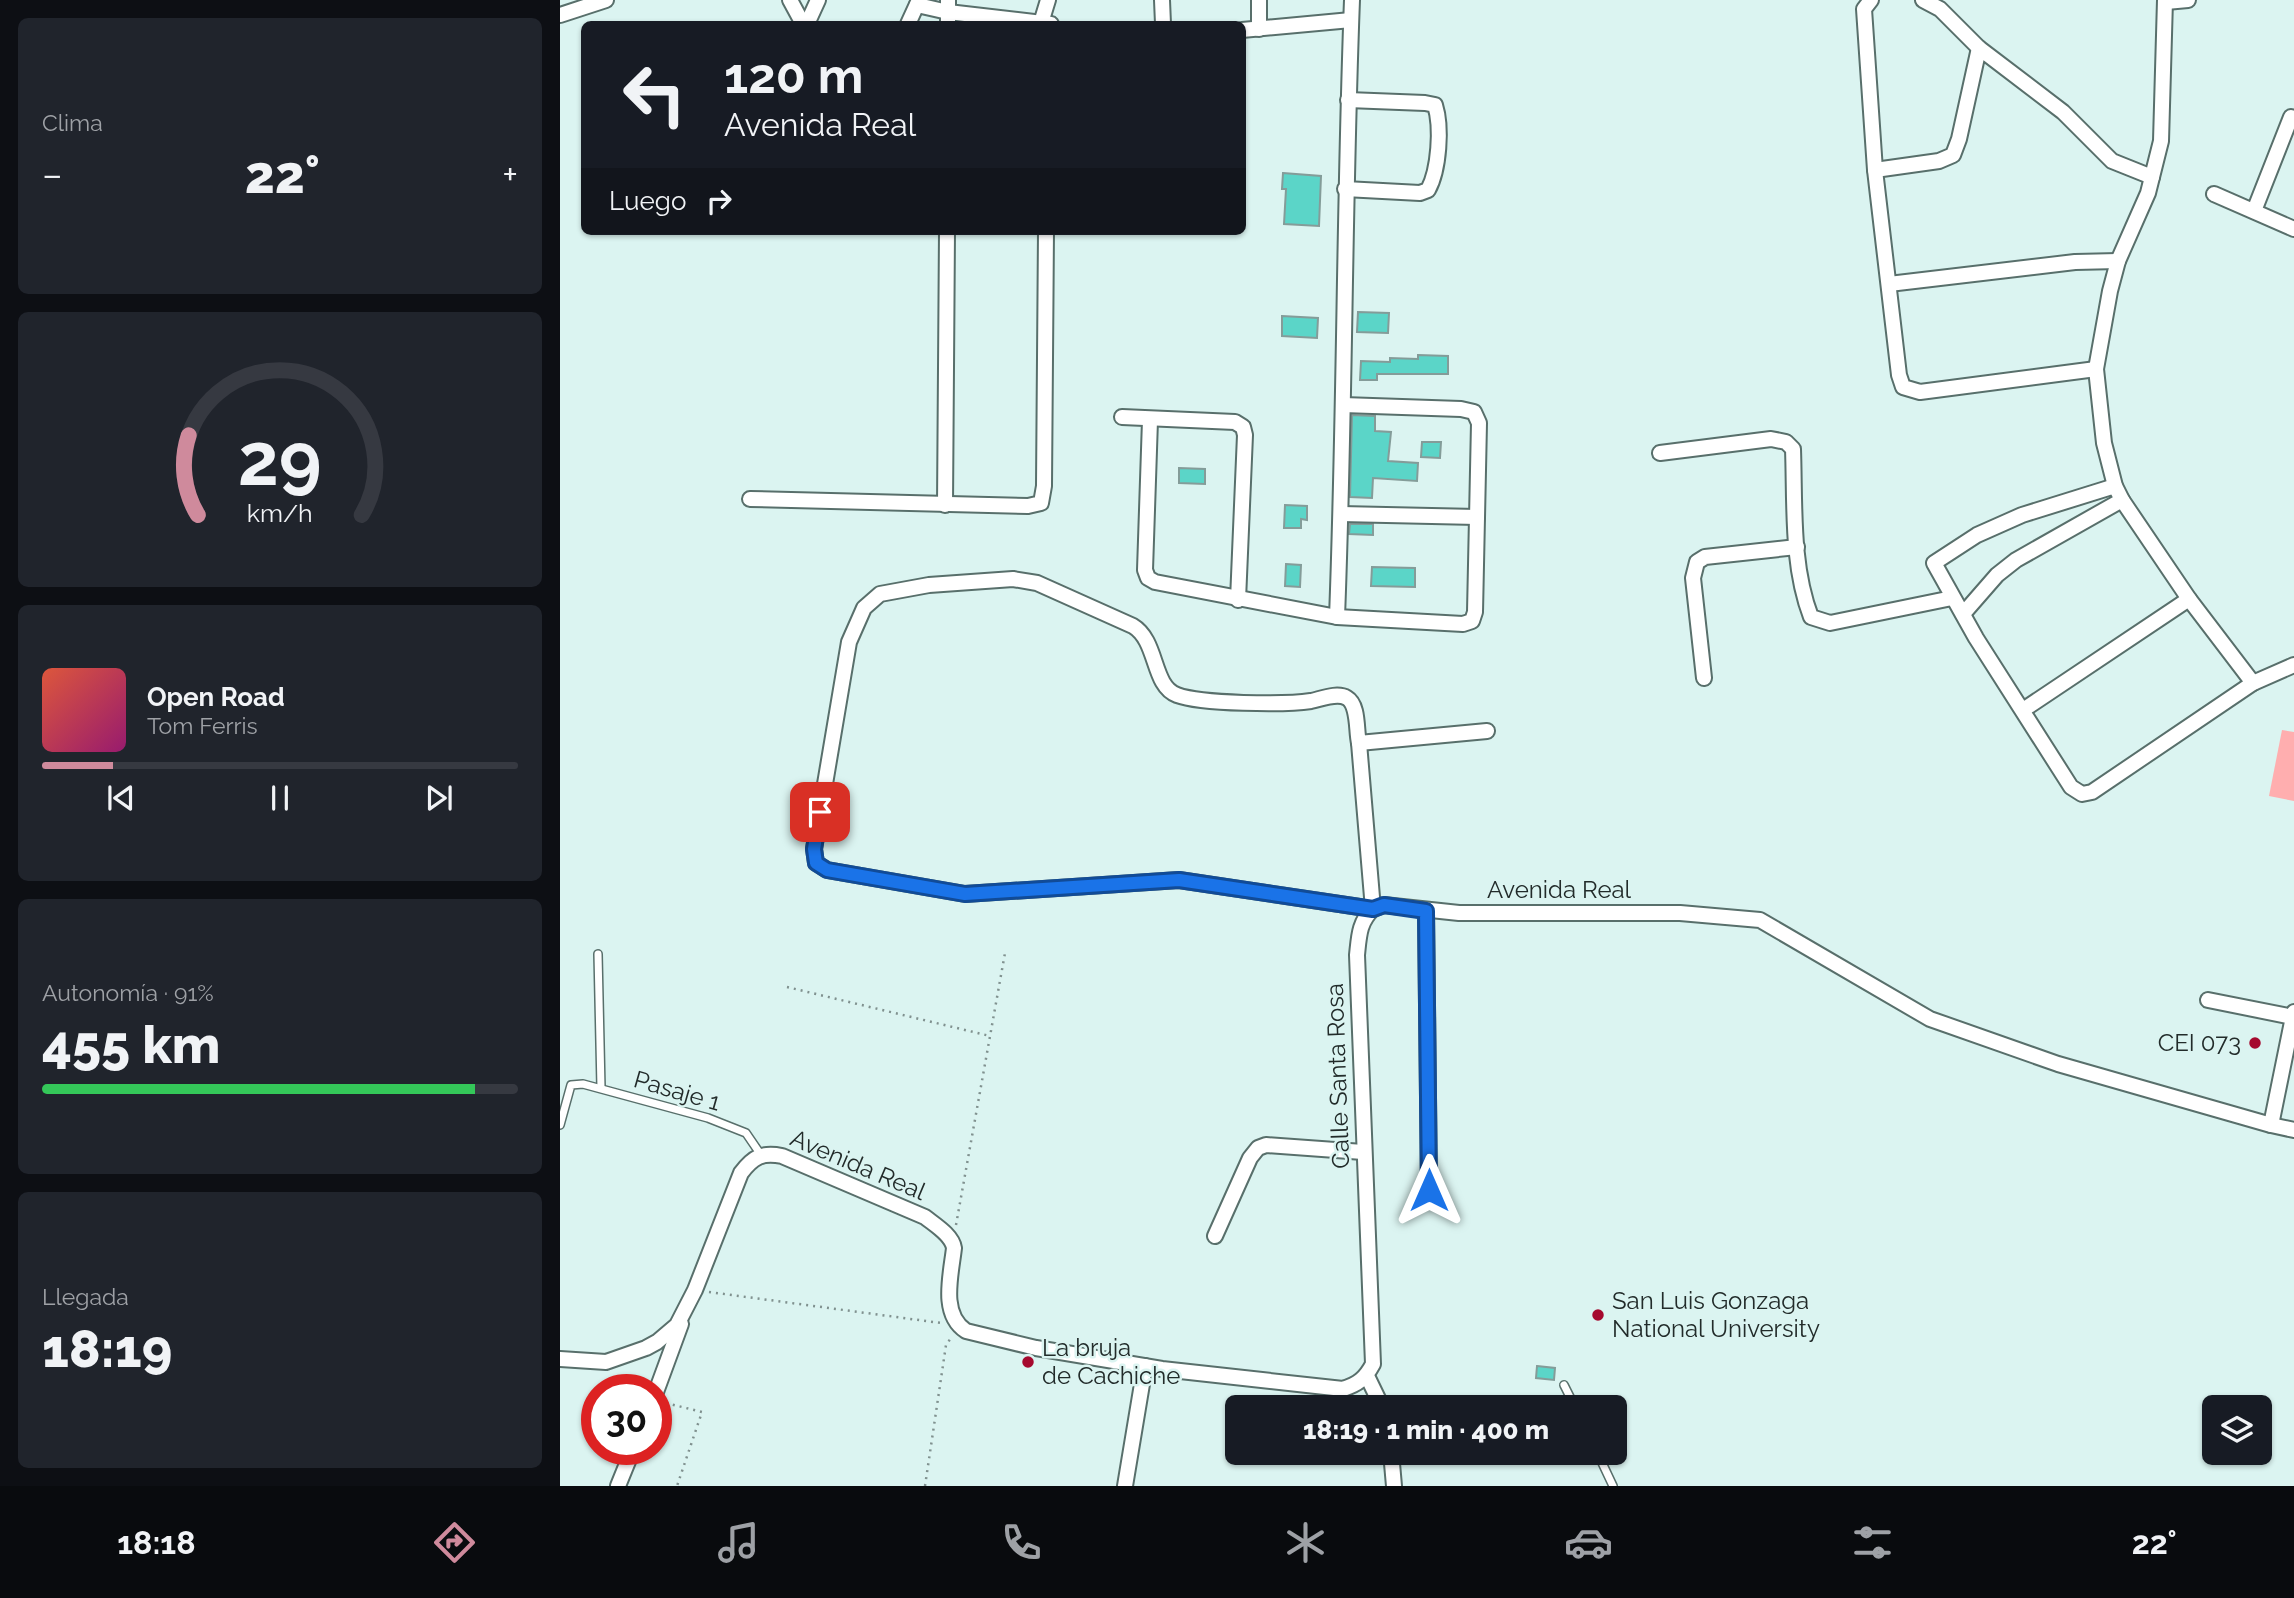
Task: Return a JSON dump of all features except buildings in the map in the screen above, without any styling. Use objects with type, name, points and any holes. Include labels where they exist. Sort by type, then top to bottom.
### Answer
[{"type":"street","points":[[560,15],[606,0]]},
{"type":"street","points":[[790,0],[803,21]]},
{"type":"street","points":[[807,21],[818,0]]},
{"type":"street","points":[[1046,21],[1048,0]]},
{"type":"street","points":[[1162,0],[1163,21]]},
{"type":"street","points":[[1259,0],[1259,29]]},
{"type":"street","points":[[1337,617],[1345,189],[1352,0]]},
{"type":"street","points":[[1871,0],[1864,9],[1875,170],[1899,375],[1903,387],[1920,392],[2096,369]]},
{"type":"street","points":[[1923,0],[1940,9],[1979,48],[2063,111],[2112,161],[2152,177]]},
{"type":"street","points":[[2189,0],[2165,1],[2161,141],[2148,193],[2118,261],[2096,369],[2104,443],[2119,493],[2189,599],[2253,683]]},
{"type":"street","points":[[909,21],[918,3],[948,12],[1022,21]]},
{"type":"street","points":[[1246,30],[1351,20]]},
{"type":"street","points":[[1875,170],[1939,161],[1953,155],[1979,48]]},
{"type":"street","points":[[1345,189],[1419,193],[1429,190],[1436,177],[1438,116],[1435,105],[1348,100]]},
{"type":"street","points":[[2253,211],[2288,116]]},
{"type":"street","points":[[2214,194],[2294,229]]},
{"type":"street","points":[[945,505],[947,235]]},
{"type":"street","points":[[750,499],[945,505],[1028,506],[1041,503],[1044,486],[1046,235]]},
{"type":"street","points":[[1889,284],[2075,262],[2118,261]]},
{"type":"street","points":[[1150,420],[1145,512],[1147,578],[1238,600],[1337,617],[1463,624],[1472,621],[1475,612],[1479,423],[1474,412],[1461,409],[1343,405]]},
{"type":"street","points":[[1122,418],[1235,422],[1243,427],[1245,436],[1238,600]]},
{"type":"street","points":[[1660,453],[1771,439],[1786,442],[1793,449],[1797,547],[1805,601],[1811,617],[1830,623],[1952,598]]},
{"type":"street","points":[[2119,493],[2022,515],[1977,535],[1934,563],[1952,598],[2071,787],[2082,794],[2092,792],[2253,683],[2294,666]]},
{"type":"street","points":[[1963,614],[1997,575],[2015,560],[2119,493]]},
{"type":"street","points":[[1341,514],[1477,517]]},
{"type":"street","points":[[1704,678],[1693,578],[1697,562],[1705,557],[1797,547]]},
{"type":"street","name":"Avenida Real","points":[[1359,743],[1354,706],[1349,699],[1339,695],[1307,702],[1251,703],[1175,695],[1163,683],[1141,630],[1037,583],[1013,579],[929,585],[880,594],[864,608],[849,642],[814,849],[816,863],[827,870],[965,894],[1179,880],[1373,909],[1384,905],[1426,911],[1680,913],[1760,920],[1930,1019],[2057,1065],[2271,1125],[2294,1129]]},
{"type":"street","points":[[2023,710],[2189,599]]},
{"type":"street","points":[[1373,909],[1359,743],[1487,732]]},
{"type":"street","name":"Calle Santa Rosa","points":[[1367,1376],[1373,1364],[1357,955],[1360,926],[1365,916],[1373,909]]},
{"type":"street","points":[[1426,911],[1429,1190]]},
{"type":"street","points":[[2207,1000],[2293,1014],[2271,1125]]},
{"type":"street","points":[[1215,1236],[1250,1158],[1258,1148],[1266,1144],[1363,1152]]},
{"type":"street","name":"Avenida Real","points":[[560,1359],[606,1363],[636,1353],[657,1342],[677,1325],[695,1290],[741,1173],[751,1160],[761,1155],[782,1156],[925,1217],[953,1242]]},
{"type":"street","points":[[953,1242],[949,1304],[958,1326],[980,1336],[1145,1366],[1343,1389],[1357,1384],[1367,1376],[1376,1395]]},
{"type":"street","points":[[663,1374],[686,1309]]},
{"type":"street","points":[[1125,1486],[1145,1366]]},
{"type":"street","points":[[618,1486],[627,1465]]},
{"type":"street","points":[[1392,1465],[1394,1486]]},
{"type":"lane","points":[[598,954],[601,1088]]},
{"type":"lane","name":"Pasaje 1","points":[[560,1125],[571,1085],[583,1084],[708,1118],[746,1133],[761,1155]]},
{"type":"lane","points":[[1564,1385],[1569,1395]]},
{"type":"lane","points":[[1603,1465],[1613,1486]]},
{"type":"path","points":[[953,1242],[1005,953]]},
{"type":"path","points":[[787,987],[990,1036]]},
{"type":"path","points":[[695,1290],[958,1326],[946,1345],[925,1486]]},
{"type":"path","points":[[672,1405],[702,1412],[677,1486]]},
{"type":"shaded area","points":[[2282,730],[2294,732],[2294,801],[2269,796]]},
{"type":"place","name":"CEI 073","points":[[2255,1043]]},
{"type":"place","name":"San Luis Gonzaga National University","points":[[1598,1315]]},
{"type":"place","name":"La bruja de Cachiche","points":[[1028,1362]]},
{"type":"route","points":[[820,812],[814,849],[816,863],[827,870],[919,888],[965,894],[1179,880],[1373,909],[1384,905],[1426,911],[1429,1190]]}]
